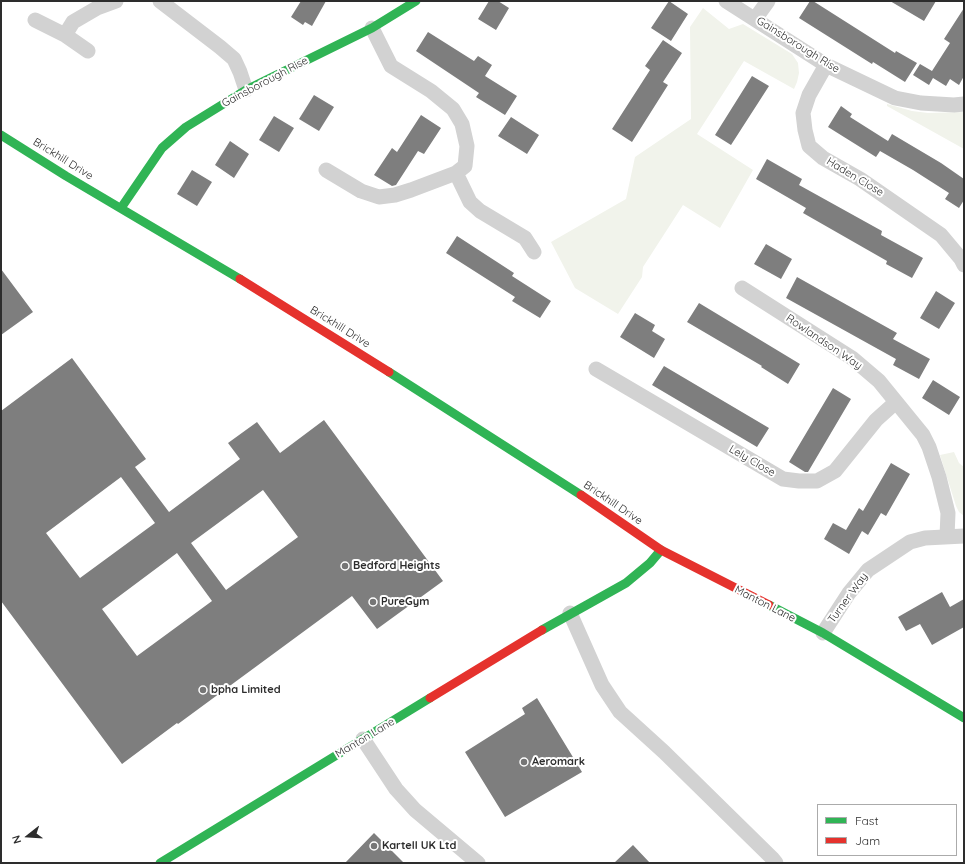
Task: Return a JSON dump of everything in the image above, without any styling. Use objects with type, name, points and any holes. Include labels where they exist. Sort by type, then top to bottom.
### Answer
[{"type":"street","points":[[65,35],[73,22],[97,8],[116,1]]},
{"type":"street","points":[[160,1],[234,59],[246,90]]},
{"type":"street","name":"Gainsborough Rise","points":[[121,208],[162,148],[186,127],[246,90],[372,28],[415,1]]},
{"type":"street","name":"Gainsborough Rise","points":[[726,1],[826,65],[895,98],[954,105],[964,104]]},
{"type":"street","points":[[756,19],[768,1]]},
{"type":"street","points":[[35,20],[65,35],[88,51]]},
{"type":"street","points":[[326,170],[361,191],[380,197],[395,195],[411,190],[456,173],[465,166],[467,146],[462,124],[453,109],[431,91],[391,66],[372,28]]},
{"type":"street","name":"Haden Close","points":[[826,65],[809,95],[803,113],[809,146],[823,158],[860,179],[941,235],[962,259],[964,265]]},
{"type":"street","name":"Brickhill Drive","points":[[1,135],[423,393],[600,507],[660,550]]},
{"type":"street","points":[[456,173],[470,202],[480,211],[525,238],[534,252]]},
{"type":"street","name":"Rowlandson Way","points":[[742,288],[852,358],[879,381],[923,435],[929,447],[948,513],[947,536]]},
{"type":"street","name":"Lely Close","points":[[596,369],[782,479],[800,481],[818,481],[835,471],[876,420],[896,402]]},
{"type":"street","name":"Turner Way","points":[[823,634],[849,593],[868,570],[910,542],[925,538],[964,536]]},
{"type":"street","name":"Manton Lane","points":[[160,863],[570,613],[626,583],[650,563],[660,550],[823,634],[964,718]]},
{"type":"street","points":[[570,613],[602,685],[620,712],[664,752],[776,863]]},
{"type":"street","points":[[363,739],[396,789],[415,810],[478,863]]},
{"type":"shaded area","points":[[703,8],[729,29],[743,24],[792,54],[798,63],[799,73],[797,82],[794,89],[744,61],[697,134],[753,170],[720,228],[683,205],[643,267],[642,277],[618,314],[575,288],[551,242],[626,199],[635,157],[691,119],[690,27]]},
{"type":"shaded area","points":[[887,104],[912,111],[928,113],[964,112],[964,149],[887,106]]},
{"type":"shaded area","points":[[954,452],[959,463],[964,467],[964,516],[959,512],[956,506],[940,455]]},
{"type":"building","points":[[301,1],[326,1],[312,26],[305,22],[303,25],[291,17]]},
{"type":"building","points":[[489,1],[498,1],[509,8],[496,30],[478,19]]},
{"type":"building","points":[[669,1],[688,14],[671,41],[651,28]]},
{"type":"building","points":[[810,1],[813,1],[895,53],[896,51],[917,63],[905,82],[873,62],[872,64],[799,18]]},
{"type":"building","points":[[890,1],[936,1],[924,21]]},
{"type":"building","points":[[964,8],[964,76],[959,85],[950,79],[946,86],[933,78],[929,85],[913,75],[920,64],[932,71],[950,43],[944,39]]},
{"type":"building","points":[[428,32],[474,61],[478,56],[492,65],[485,76],[517,96],[505,115],[476,97],[479,93],[416,51]]},
{"type":"building","points":[[663,40],[682,53],[663,82],[668,85],[632,142],[612,129],[650,70],[645,66]]},
{"type":"building","points":[[752,76],[769,86],[731,145],[715,135]]},
{"type":"building","points":[[314,95],[334,107],[319,131],[299,119]]},
{"type":"building","points":[[841,106],[852,114],[850,117],[888,141],[892,134],[941,163],[964,179],[964,200],[959,208],[945,199],[949,193],[913,170],[880,151],[876,157],[828,127]]},
{"type":"building","points":[[421,115],[441,128],[424,154],[418,151],[396,185],[392,186],[374,175],[392,148],[397,152]]},
{"type":"building","points":[[274,116],[294,128],[279,152],[259,140]]},
{"type":"building","points":[[511,117],[539,135],[527,154],[498,136]]},
{"type":"building","points":[[230,141],[249,154],[234,178],[215,165]]},
{"type":"building","points":[[767,159],[802,179],[799,185],[882,231],[881,235],[923,258],[912,278],[886,264],[887,261],[803,213],[806,208],[756,179]]},
{"type":"building","points":[[192,170],[212,182],[197,206],[177,194]]},
{"type":"building","points":[[457,236],[514,273],[512,276],[551,301],[540,318],[512,301],[515,297],[446,253]]},
{"type":"building","points":[[766,244],[792,259],[781,279],[754,264]]},
{"type":"building","points":[[1,269],[33,312],[1,335]]},
{"type":"building","points":[[797,277],[897,333],[893,339],[930,359],[919,379],[893,365],[896,359],[786,298]]},
{"type":"building","points":[[936,291],[955,303],[939,329],[920,318]]},
{"type":"building","points":[[699,303],[800,364],[788,384],[761,367],[762,366],[687,322]]},
{"type":"building","points":[[635,313],[655,325],[652,331],[665,339],[654,358],[620,337]]},
{"type":"building","name":"Bedford Heights","points":[[72,358],[146,459],[135,467],[169,512],[240,459],[228,443],[257,422],[280,453],[324,420],[443,581],[377,629],[352,596],[122,764],[1,601],[1,411]],"holes":[[[121,477],[155,523],[80,578],[46,533]],[[263,490],[298,537],[226,590],[191,543]],[[177,553],[212,601],[137,656],[102,609]]]},
{"type":"building","points":[[664,366],[769,428],[757,447],[652,385]]},
{"type":"building","points":[[933,380],[960,397],[949,415],[922,398]]},
{"type":"building","points":[[833,388],[851,399],[808,472],[805,472],[789,462]]},
{"type":"building","points":[[891,463],[910,474],[886,516],[881,513],[868,535],[862,531],[849,554],[824,539],[833,523],[846,530],[859,508],[863,511]]},
{"type":"building","points":[[942,592],[950,607],[964,599],[964,627],[932,645],[920,624],[906,631],[898,617]]},
{"type":"building","name":"Aeromark","points":[[537,698],[582,772],[505,817],[465,752],[525,714],[522,708]]},
{"type":"building","name":"Kartell UK Ltd","points":[[374,833],[404,863],[345,863]]},
{"type":"building","points":[[633,845],[650,863],[614,863]]},
{"type":"traffic: fast","points":[[121,208],[162,148],[186,127],[246,90],[372,28],[416,1]]},
{"type":"traffic: fast","points":[[1,135],[66,176],[240,279]]},
{"type":"traffic: fast","points":[[389,372],[581,495]]},
{"type":"traffic: fast","points":[[542,630],[626,583],[650,563],[661,550]]},
{"type":"traffic: fast","points":[[769,605],[823,633],[964,718]]},
{"type":"traffic: fast","points":[[160,863],[430,698]]},
{"type":"traffic: jam","points":[[240,279],[389,372]]},
{"type":"traffic: jam","points":[[581,495],[661,550],[769,605]]},
{"type":"traffic: jam","points":[[430,698],[542,630]]},
{"type":"place","name":"Bedford Heights","points":[[345,566]]},
{"type":"place","name":"PureGym","points":[[373,602]]},
{"type":"place","name":"bpha Limited","points":[[203,690]]},
{"type":"place","name":"Aeromark","points":[[524,762]]},
{"type":"place","name":"Kartell UK Ltd","points":[[374,846]]}]
